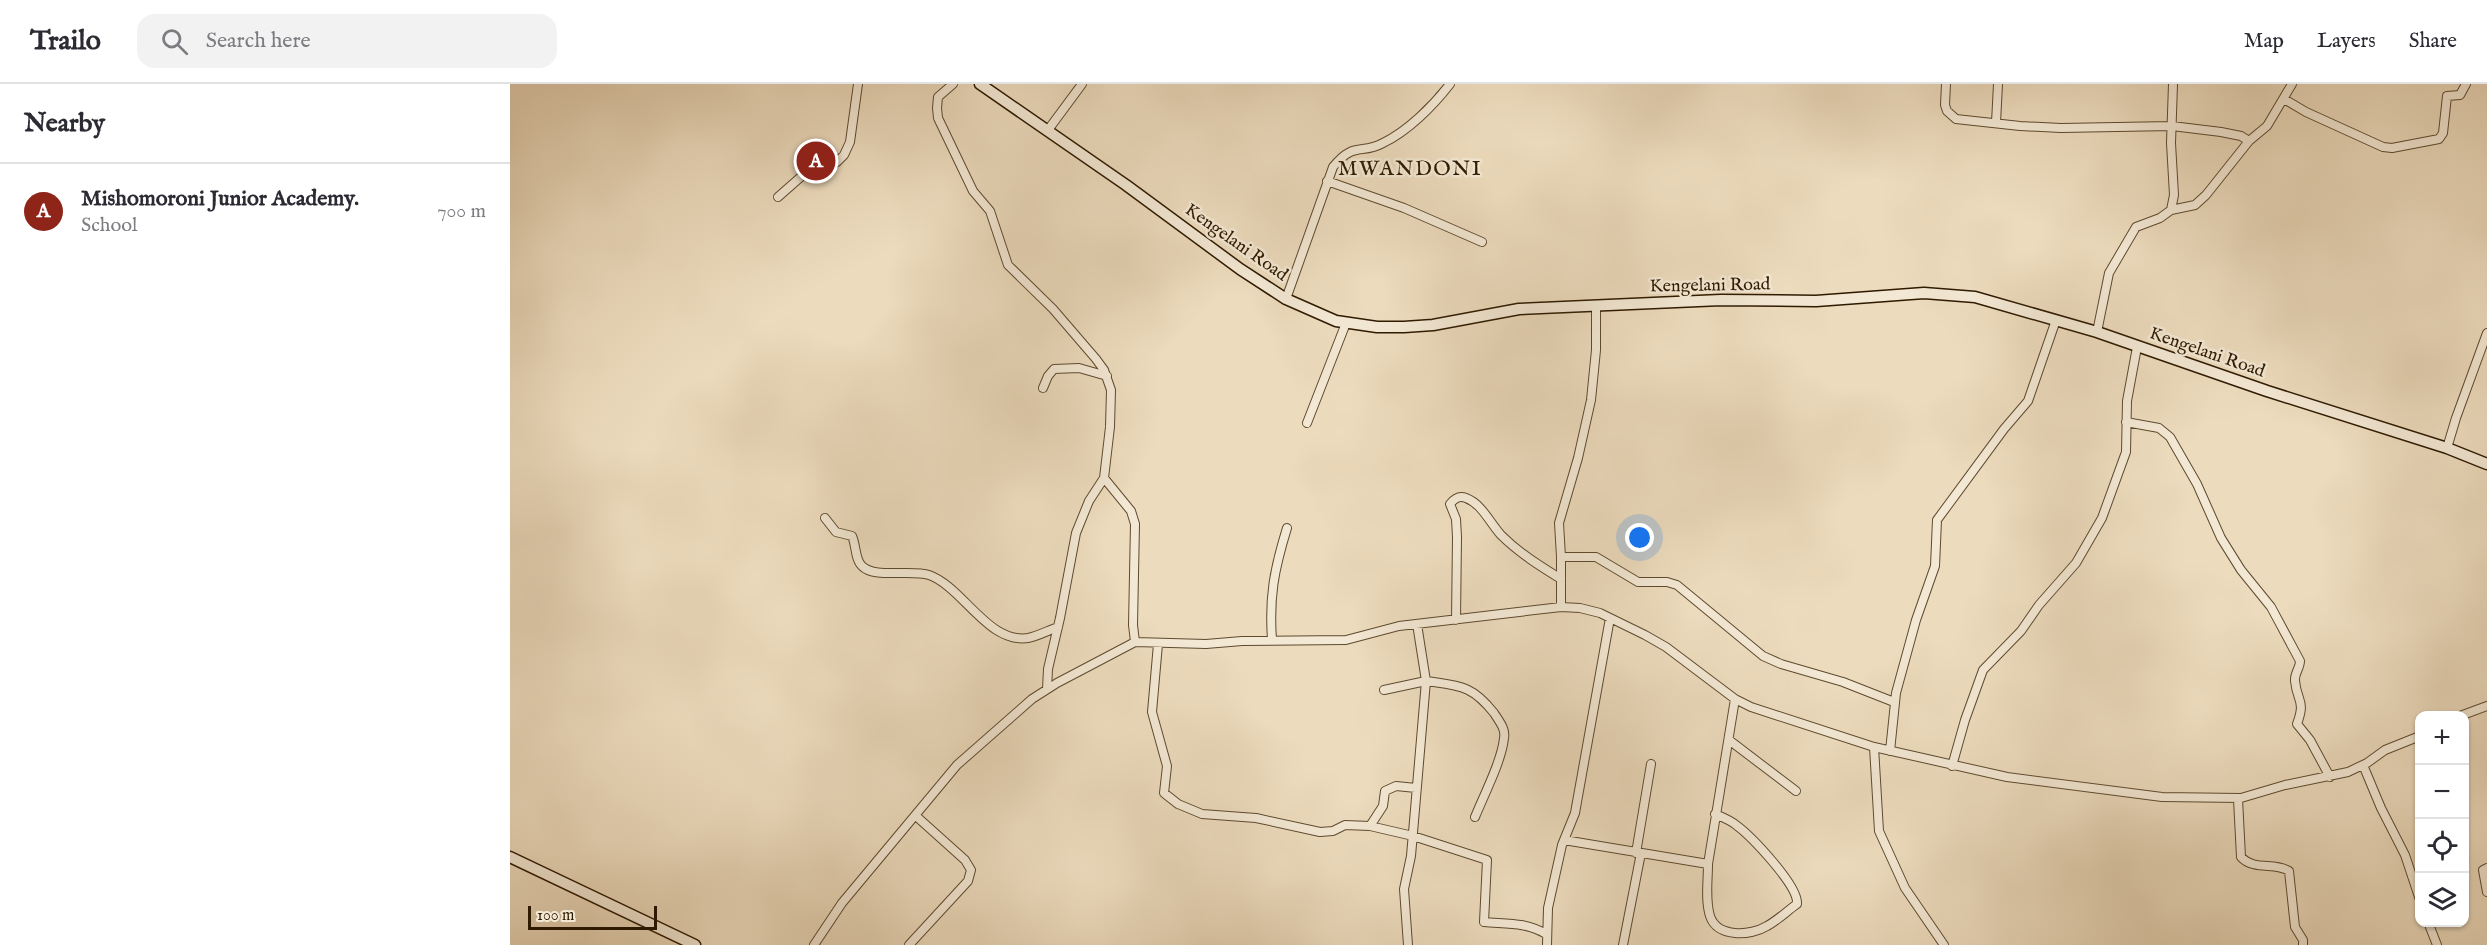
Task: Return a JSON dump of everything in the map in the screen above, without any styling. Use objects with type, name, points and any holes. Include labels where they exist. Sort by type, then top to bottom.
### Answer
[{"type":"main road","name":"Kengelani Road","points":[[980,84],[1151,202],[1240,270],[1286,299],[1316,313],[1346,323],[1384,327],[1416,327],[1505,310],[1738,300],[1816,302],[1872,296],[1942,293],[1975,297],[2097,332],[2447,448],[2487,464]]},
{"type":"main road","points":[[510,857],[695,945]]},
{"type":"street","points":[[778,197],[803,175],[837,162],[844,155],[850,142],[858,84]]},
{"type":"street","points":[[953,84],[938,97],[938,118],[973,191],[990,211],[1008,266],[1064,321],[1096,359],[1107,376],[1111,390],[1104,478],[1086,507],[1076,533],[1048,669],[1047,689]]},
{"type":"street","points":[[1048,130],[1082,84]]},
{"type":"street","points":[[1286,299],[1311,233],[1329,172],[1342,156],[1353,150],[1377,146],[1387,141],[1417,118],[1450,84]]},
{"type":"street","points":[[1946,84],[1945,105],[1956,119],[2061,128],[2172,126],[2241,136],[2249,141]]},
{"type":"street","points":[[1996,123],[1998,84]]},
{"type":"street","points":[[2171,210],[2174,185],[2172,176],[2173,84]]},
{"type":"street","points":[[2097,332],[2109,273],[2136,227],[2160,218],[2171,210],[2195,205],[2227,171],[2249,141],[2267,126],[2292,84]]},
{"type":"street","points":[[2284,99],[2306,112],[2378,145],[2392,148],[2439,139],[2443,133],[2446,97],[2460,95],[2466,84]]},
{"type":"street","points":[[1327,181],[1404,208],[1482,242]]},
{"type":"street","points":[[1561,607],[1560,515],[1578,458],[1591,400],[1596,350],[1596,307]]},
{"type":"street","points":[[1890,751],[1894,702],[1916,620],[1935,566],[1937,520],[2004,429],[2028,401],[2056,320]]},
{"type":"street","points":[[1307,423],[1346,323]]},
{"type":"street","points":[[2447,448],[2487,333]]},
{"type":"street","points":[[1952,766],[1983,670],[2020,631],[2039,604],[2076,563],[2102,518],[2126,452],[2129,391],[2137,347]]},
{"type":"street","points":[[1043,388],[1047,376],[1054,369],[1079,368],[1107,376]]},
{"type":"street","points":[[2127,422],[2159,428],[2170,437],[2197,484],[2221,538],[2241,570],[2271,607],[2300,661],[2295,681],[2302,704],[2302,715],[2297,724],[2310,740],[2330,777]]},
{"type":"street","points":[[1104,478],[1131,511],[1134,524],[1133,625],[1135,642]]},
{"type":"street","points":[[1456,620],[1457,537],[1456,519],[1450,504],[1459,497],[1465,497],[1475,504],[1523,555],[1561,579]]},
{"type":"street","points":[[825,518],[836,532],[852,536],[860,564],[867,570],[929,575],[957,593],[985,621],[1008,635],[1028,638],[1058,627]]},
{"type":"street","points":[[1272,640],[1274,568],[1287,528]]},
{"type":"street","points":[[1562,557],[1596,557],[1638,582],[1667,582],[1677,585],[1763,656],[1781,664],[1843,682],[1894,702]]},
{"type":"street","points":[[814,945],[842,903],[957,765],[1021,707],[1047,689],[1135,642],[1158,644],[1347,640],[1376,630],[1417,624],[1561,607],[1589,610],[1610,618],[1666,647],[1735,699],[1750,707],[1874,747],[1952,766],[2007,777],[2162,797],[2238,799],[2284,785],[2330,777],[2363,765],[2385,750],[2415,738]]},
{"type":"street","points":[[1547,945],[1548,908],[1564,840],[1575,813],[1610,618]]},
{"type":"street","points":[[1408,945],[1404,889],[1413,836],[1426,681],[1417,624]]},
{"type":"street","points":[[1158,644],[1151,704],[1159,744],[1167,765],[1164,795],[1185,808],[1202,814],[1256,818],[1320,832],[1333,831],[1345,825],[1370,826],[1413,836],[1487,860],[1484,922],[1521,924],[1536,928],[1546,934]]},
{"type":"street","points":[[1384,690],[1426,681],[1455,685],[1474,692],[1486,704],[1504,730],[1503,745],[1475,817]]},
{"type":"street","points":[[1715,814],[1735,824],[1762,849],[1781,871],[1797,897],[1797,904],[1762,929],[1734,932],[1720,930],[1714,924],[1709,911],[1708,864],[1715,814],[1735,699]]},
{"type":"street","points":[[2469,713],[2487,706]]},
{"type":"street","points":[[1729,740],[1796,791]]},
{"type":"street","points":[[1874,747],[1879,831],[1905,888],[1944,945]]},
{"type":"street","points":[[1623,945],[1651,764]]},
{"type":"street","points":[[2363,765],[2372,790],[2405,855],[2415,885]]},
{"type":"street","points":[[1370,826],[1383,806],[1385,791],[1396,786],[1416,788]]},
{"type":"street","points":[[2238,799],[2241,858],[2250,864],[2284,868],[2289,871],[2295,927],[2303,940],[2303,945]]},
{"type":"street","points":[[909,945],[968,880],[971,870],[965,860],[916,816]]},
{"type":"street","points":[[1564,840],[1708,864]]},
{"type":"street","points":[[2487,868],[2483,870],[2483,875],[2487,892]]},
{"type":"street","points":[[2430,927],[2437,945]]},
{"type":"place","name":"Mishomoroni Junior Academy.","points":[[816,161]]},
{"type":"district","name":"MWANDONI","points":[[1410,169]]}]
